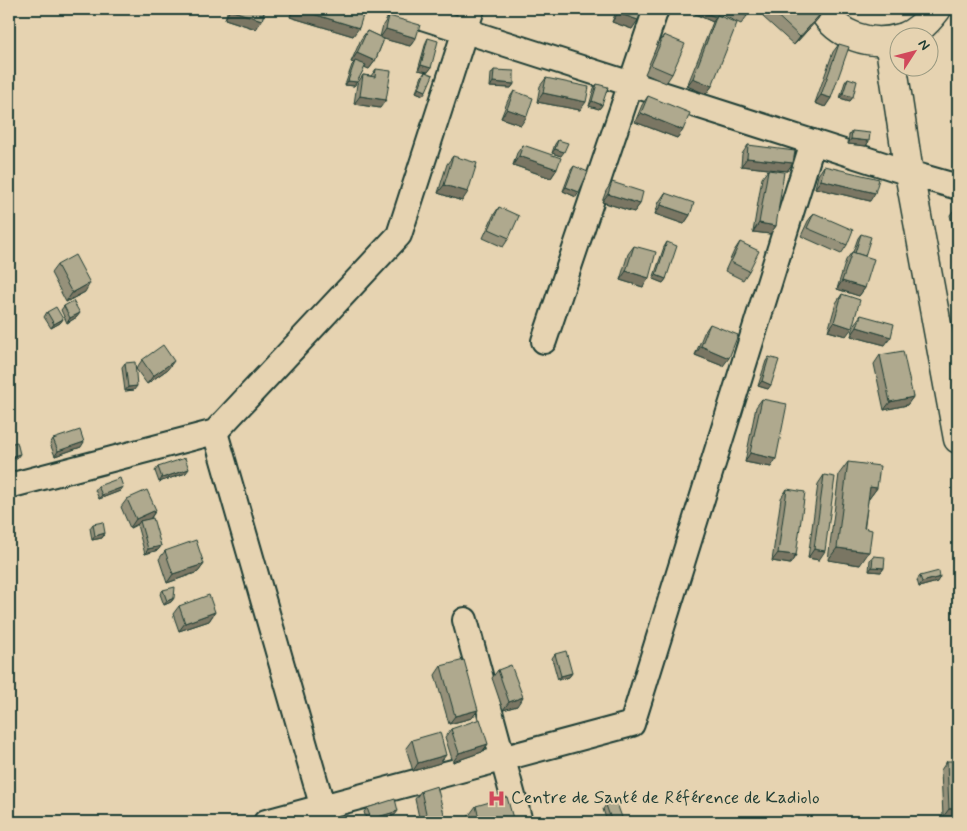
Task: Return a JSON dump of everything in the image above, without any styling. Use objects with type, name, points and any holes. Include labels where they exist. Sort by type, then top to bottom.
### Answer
[{"type":"main road","points":[[822,9],[827,17],[844,32],[866,41],[890,39]]},
{"type":"main road","points":[[920,28],[937,9]]},
{"type":"main road","points":[[900,78],[909,173],[958,440]]},
{"type":"street","points":[[397,9],[468,20],[630,84],[958,187]]},
{"type":"street","points":[[544,341],[656,9]]},
{"type":"street","points":[[9,486],[215,432],[399,235],[468,20]]},
{"type":"street","points":[[266,822],[325,815],[503,759],[632,724],[813,142]]},
{"type":"street","points":[[215,432],[325,815]]},
{"type":"street","points":[[465,620],[520,822]]},
{"type":"building","points":[[231,9],[265,9],[262,20]]},
{"type":"building","points":[[297,9],[365,9],[359,28]]},
{"type":"building","points":[[620,9],[642,9],[638,20],[618,13]]},
{"type":"building","points":[[699,9],[725,9],[721,17],[717,15],[716,17]]},
{"type":"building","points":[[733,9],[751,9],[747,16]]},
{"type":"building","points":[[770,9],[821,9],[823,11],[800,37]]},
{"type":"building","points":[[717,15],[737,23],[712,86],[693,78]]},
{"type":"building","points":[[389,16],[420,25],[416,38],[386,29]]},
{"type":"building","points":[[367,31],[384,39],[375,61],[357,53]]},
{"type":"building","points":[[664,35],[685,44],[672,74],[651,65]]},
{"type":"building","points":[[428,38],[438,41],[431,68],[421,65]]},
{"type":"building","points":[[839,44],[849,47],[831,98],[821,95]]},
{"type":"building","points":[[355,61],[366,65],[357,82],[348,81]]},
{"type":"building","points":[[376,69],[391,71],[386,100],[360,96],[363,75],[375,77]]},
{"type":"building","points":[[494,70],[514,71],[514,84],[493,82]]},
{"type":"building","points":[[425,72],[433,75],[426,91],[419,88]]},
{"type":"building","points":[[546,78],[589,87],[586,102],[543,93]]},
{"type":"building","points":[[848,78],[857,81],[853,97],[843,94]]},
{"type":"building","points":[[597,84],[608,87],[602,105],[592,101]]},
{"type":"building","points":[[514,91],[533,98],[527,116],[507,109]]},
{"type":"building","points":[[648,96],[690,113],[683,130],[641,113]]},
{"type":"building","points":[[852,131],[870,133],[869,141],[851,139]]},
{"type":"building","points":[[558,140],[568,143],[564,152],[555,149]]},
{"type":"building","points":[[523,145],[561,158],[557,169],[519,156]]},
{"type":"building","points":[[748,145],[795,151],[793,163],[747,158]]},
{"type":"building","points":[[453,156],[477,163],[468,192],[444,185]]},
{"type":"building","points":[[574,166],[588,172],[579,192],[566,187]]},
{"type":"building","points":[[824,166],[879,179],[875,193],[821,180]]},
{"type":"building","points":[[768,170],[784,172],[776,226],[759,223]]},
{"type":"building","points":[[612,182],[643,192],[640,204],[608,194]]},
{"type":"building","points":[[665,193],[694,203],[690,215],[661,205]]},
{"type":"building","points":[[499,207],[519,216],[509,238],[489,229]]},
{"type":"building","points":[[814,213],[853,230],[847,245],[807,228]]},
{"type":"building","points":[[861,234],[871,237],[865,256],[855,253]]},
{"type":"building","points":[[667,242],[677,246],[666,279],[656,275]]},
{"type":"building","points":[[740,242],[759,251],[749,271],[731,262]]},
{"type":"building","points":[[634,246],[656,252],[649,278],[626,271]]},
{"type":"building","points":[[852,252],[874,259],[865,288],[842,281]]},
{"type":"building","points":[[75,255],[90,283],[72,293],[57,265]]},
{"type":"building","points":[[842,294],[860,300],[852,328],[834,322]]},
{"type":"building","points":[[73,301],[80,313],[70,318],[64,306]]},
{"type":"building","points":[[56,307],[63,319],[54,324],[47,312]]},
{"type":"building","points":[[861,315],[894,324],[891,337],[857,327]]},
{"type":"building","points":[[710,324],[738,335],[729,358],[701,346]]},
{"type":"building","points":[[163,345],[174,361],[153,376],[142,360]]},
{"type":"building","points":[[903,351],[913,397],[890,402],[880,355]]},
{"type":"building","points":[[769,357],[779,360],[771,385],[762,381]]},
{"type":"building","points":[[135,362],[137,386],[128,387],[125,363]]},
{"type":"building","points":[[762,399],[787,404],[776,459],[750,453]]},
{"type":"building","points":[[80,430],[84,442],[58,451],[53,439]]},
{"type":"building","points":[[17,442],[20,454],[9,457],[9,444]]},
{"type":"building","points":[[185,458],[189,469],[162,478],[158,467]]},
{"type":"building","points":[[848,462],[880,466],[877,488],[870,487],[864,528],[872,530],[869,552],[837,548]]},
{"type":"building","points":[[824,475],[835,477],[825,551],[814,549]]},
{"type":"building","points":[[120,478],[123,487],[102,495],[98,486]]},
{"type":"building","points":[[787,489],[805,492],[796,555],[778,553]]},
{"type":"building","points":[[147,490],[156,510],[136,519],[127,499]]},
{"type":"building","points":[[153,518],[161,546],[148,549],[140,521]]},
{"type":"building","points":[[103,522],[105,533],[95,536],[93,524]]},
{"type":"building","points":[[196,540],[204,564],[173,574],[165,551]]},
{"type":"building","points":[[873,556],[885,557],[884,568],[872,567]]},
{"type":"building","points":[[939,571],[940,577],[922,582],[920,576]]},
{"type":"building","points":[[175,587],[174,598],[167,601],[163,590]]},
{"type":"building","points":[[209,595],[215,612],[185,623],[179,606]]},
{"type":"building","points":[[566,651],[572,673],[561,676],[555,654]]},
{"type":"building","points":[[464,660],[478,710],[455,716],[441,666]]},
{"type":"building","points":[[511,665],[523,697],[509,702],[498,670]]},
{"type":"building","points":[[480,719],[488,744],[459,753],[451,729]]},
{"type":"building","points":[[440,732],[446,755],[418,763],[412,740]]},
{"type":"building","points":[[947,761],[958,761],[958,808],[949,809]]},
{"type":"building","points":[[437,786],[446,822],[428,822],[421,791]]},
{"type":"building","points":[[507,797],[514,822],[480,822],[476,806]]},
{"type":"building","points":[[395,799],[398,811],[371,819],[367,808]]},
{"type":"building","points":[[616,801],[623,820],[612,822],[606,805]]},
{"type":"place","name":"Centre de Santé de Référence de Kadiolo","points":[[497,798]]}]
